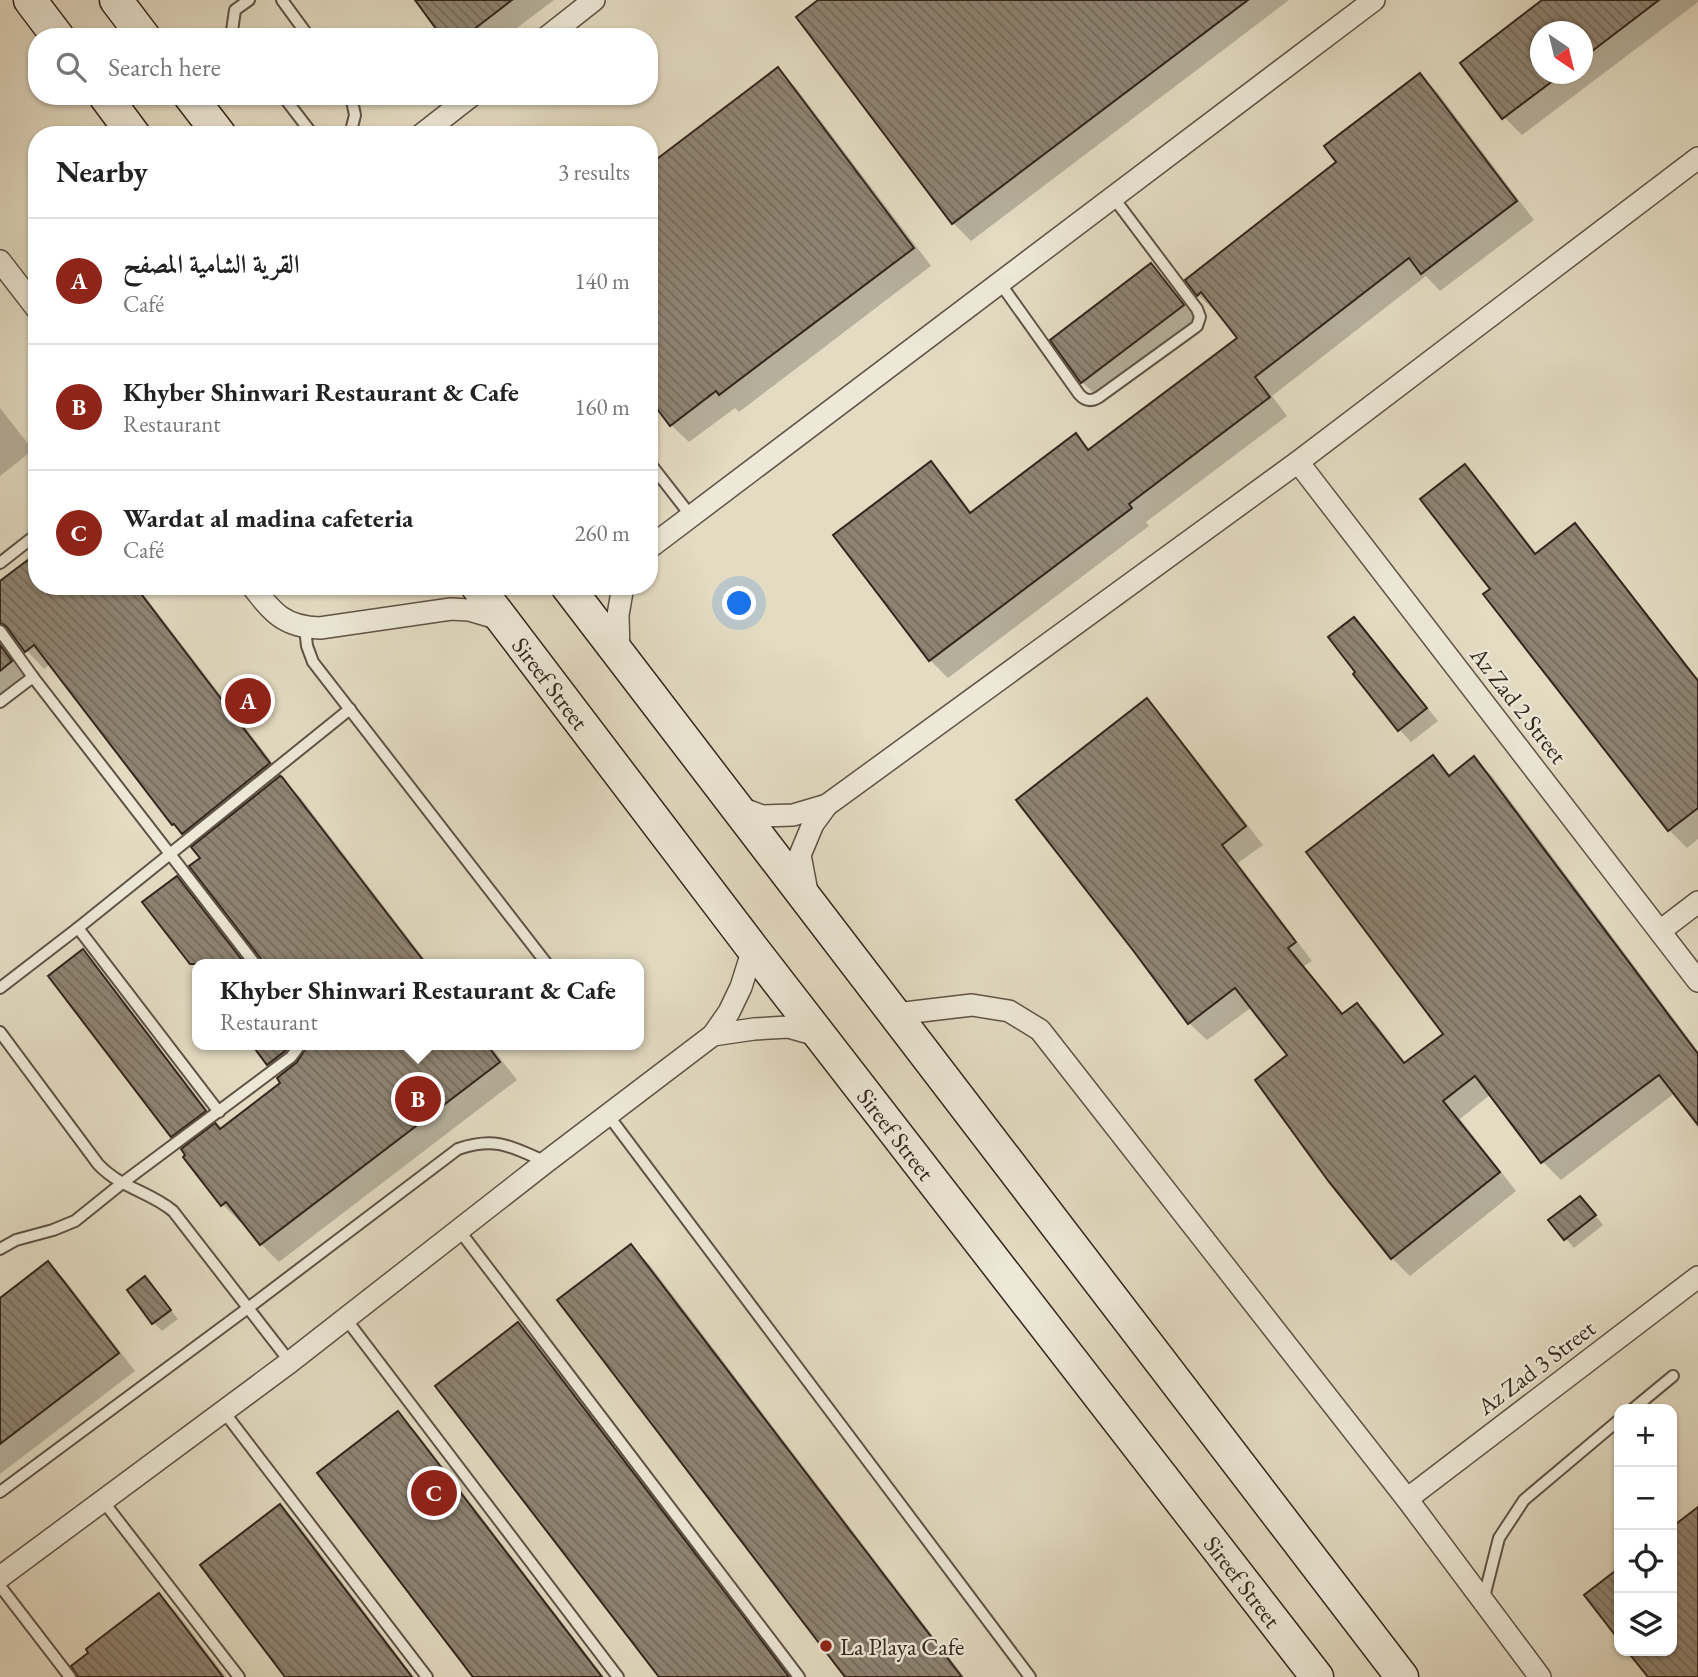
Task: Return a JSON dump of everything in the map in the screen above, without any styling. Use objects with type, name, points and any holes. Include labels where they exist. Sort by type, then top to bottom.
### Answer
[{"type":"main road","points":[[30,0],[51,28]]},
{"type":"main road","points":[[116,0],[137,28]]},
{"type":"main road","points":[[112,105],[127,126]]},
{"type":"main road","points":[[197,105],[213,126]]},
{"type":"main road","name":"Sireef Street","points":[[484,595],[753,949],[1317,1677]]},
{"type":"main road","points":[[574,595],[1402,1677]]},
{"type":"street","points":[[558,28],[594,0]]},
{"type":"street","points":[[658,541],[1374,0]]},
{"type":"street","points":[[433,126],[459,105]]},
{"type":"street","points":[[808,899],[800,855],[813,824],[827,805],[1298,462],[1698,158]]},
{"type":"street","points":[[0,261],[28,297]]},
{"type":"street","name":"Az Zad 2 Street","points":[[1298,462],[1698,981]]},
{"type":"street","points":[[260,595],[278,616],[305,628],[451,609],[469,610],[503,620]]},
{"type":"street","points":[[619,653],[618,615],[621,595]]},
{"type":"street","points":[[737,807],[762,816],[793,815],[827,805]]},
{"type":"street","points":[[1660,931],[1698,902]]},
{"type":"street","points":[[0,1577],[290,1362],[713,1035],[741,988],[753,949]]},
{"type":"street","points":[[896,1014],[972,1005],[1009,1011],[1040,1030],[1407,1499],[1540,1677]]},
{"type":"street","points":[[713,1035],[788,1027],[820,1035]]},
{"type":"street","name":"Az Zad 3 Street","points":[[1407,1499],[1698,1277]]},
{"type":"lane","points":[[232,28],[235,10],[249,0]]},
{"type":"lane","points":[[282,0],[302,28]]},
{"type":"lane","points":[[290,105],[306,126]]},
{"type":"lane","points":[[352,126],[355,115],[353,105]]},
{"type":"lane","points":[[1000,283],[1086,400],[1099,397],[1197,326],[1200,317],[1197,309],[1113,197]]},
{"type":"lane","points":[[658,474],[691,516]]},
{"type":"lane","points":[[0,563],[28,541]]},
{"type":"lane","points":[[305,628],[307,646],[313,662],[543,959]]},
{"type":"lane","points":[[0,631],[251,959]]},
{"type":"lane","points":[[0,702],[33,677]]},
{"type":"lane","points":[[0,988],[350,709]]},
{"type":"lane","points":[[78,928],[219,1112]]},
{"type":"lane","points":[[0,1032],[97,1164],[121,1184],[161,1201],[173,1212],[290,1362]]},
{"type":"lane","points":[[0,1249],[16,1240],[75,1221],[291,1057],[296,1050]]},
{"type":"lane","points":[[608,1115],[1030,1677]]},
{"type":"lane","points":[[0,1492],[458,1149],[489,1142],[505,1144],[546,1162]]},
{"type":"lane","points":[[459,1230],[799,1677]]},
{"type":"lane","points":[[346,1319],[618,1677]]},
{"type":"lane","points":[[1639,1404],[1672,1376]]},
{"type":"lane","points":[[224,1412],[427,1677]]},
{"type":"lane","points":[[1483,1601],[1499,1538],[1524,1500],[1614,1424]]},
{"type":"lane","points":[[103,1501],[239,1677]]},
{"type":"lane","points":[[0,1586],[70,1677]]},
{"type":"building","points":[[415,0],[512,0],[476,28],[435,28]]},
{"type":"building","points":[[818,0],[1248,0],[952,224],[796,17]]},
{"type":"building","points":[[1542,0],[1659,0],[1593,50],[1593,21],[1530,21],[1530,84],[1549,84],[1502,119],[1460,63]]},
{"type":"building","points":[[778,67],[914,248],[719,395],[716,391],[670,426],[658,410],[658,158]]},
{"type":"building","points":[[1420,73],[1517,201],[1421,274],[1409,258],[1255,377],[1270,397],[1129,504],[1132,508],[929,661],[833,535],[931,461],[970,513],[1076,433],[1088,450],[1237,338],[1201,292],[1197,296],[1185,280],[1336,162],[1324,146]]},
{"type":"building","points":[[1151,263],[1184,305],[1081,383],[1050,340]]},
{"type":"building","points":[[1465,464],[1535,554],[1575,523],[1698,681],[1698,808],[1668,831],[1483,594],[1490,589],[1420,499]]},
{"type":"building","points":[[28,560],[28,595],[142,595],[270,763],[182,834],[172,825],[34,645],[25,652],[6,626],[0,623],[0,581]]},
{"type":"building","points":[[1354,617],[1427,708],[1398,731],[1328,637]]},
{"type":"building","points":[[0,645],[12,661],[0,671]]},
{"type":"building","points":[[1147,698],[1246,826],[1222,845],[1296,942],[1288,948],[1342,1014],[1357,1003],[1404,1063],[1443,1034],[1306,852],[1433,755],[1449,776],[1474,756],[1698,1054],[1698,1125],[1659,1075],[1541,1163],[1475,1076],[1443,1101],[1500,1172],[1391,1259],[1329,1182],[1255,1080],[1287,1055],[1235,988],[1188,1024],[1016,800]]},
{"type":"building","points":[[280,776],[422,959],[261,959],[189,866],[200,858],[191,847]]},
{"type":"building","points":[[177,876],[241,959],[192,959],[190,964],[142,902]]},
{"type":"building","points":[[83,949],[206,1111],[171,1137],[48,976]]},
{"type":"building","points":[[256,1050],[286,1050],[285,1051],[267,1065]]},
{"type":"building","points":[[305,1050],[491,1050],[500,1062],[260,1245],[226,1202],[221,1206],[183,1157],[185,1155],[181,1149],[215,1123],[220,1129],[280,1083],[277,1078],[297,1062]]},
{"type":"building","points":[[1580,1196],[1596,1215],[1564,1240],[1548,1220]]},
{"type":"building","points":[[631,1244],[962,1677],[845,1677],[557,1300]]},
{"type":"building","points":[[48,1261],[119,1353],[0,1444],[0,1298]]},
{"type":"building","points":[[145,1276],[171,1310],[152,1324],[127,1290]]},
{"type":"building","points":[[518,1322],[789,1677],[659,1677],[435,1386]]},
{"type":"building","points":[[398,1411],[602,1677],[473,1677],[317,1473]]},
{"type":"building","points":[[280,1504],[412,1677],[285,1677],[200,1565]]},
{"type":"building","points":[[1698,1507],[1698,1677],[1648,1677],[1631,1656],[1677,1656],[1677,1523]]},
{"type":"building","points":[[1614,1572],[1614,1634],[1584,1595]]},
{"type":"building","points":[[159,1593],[223,1677],[78,1677],[71,1666],[88,1653],[86,1649]]},
{"type":"place","name":"القرية الشامية المصفح","points":[[248,701]]},
{"type":"place","name":"Khyber Shinwari Restaurant & Cafe","points":[[418,1099]]},
{"type":"place","name":"Wardat al madina cafeteria","points":[[434,1493]]},
{"type":"place","name":"La Playa Cafe","points":[[826,1646]]}]
